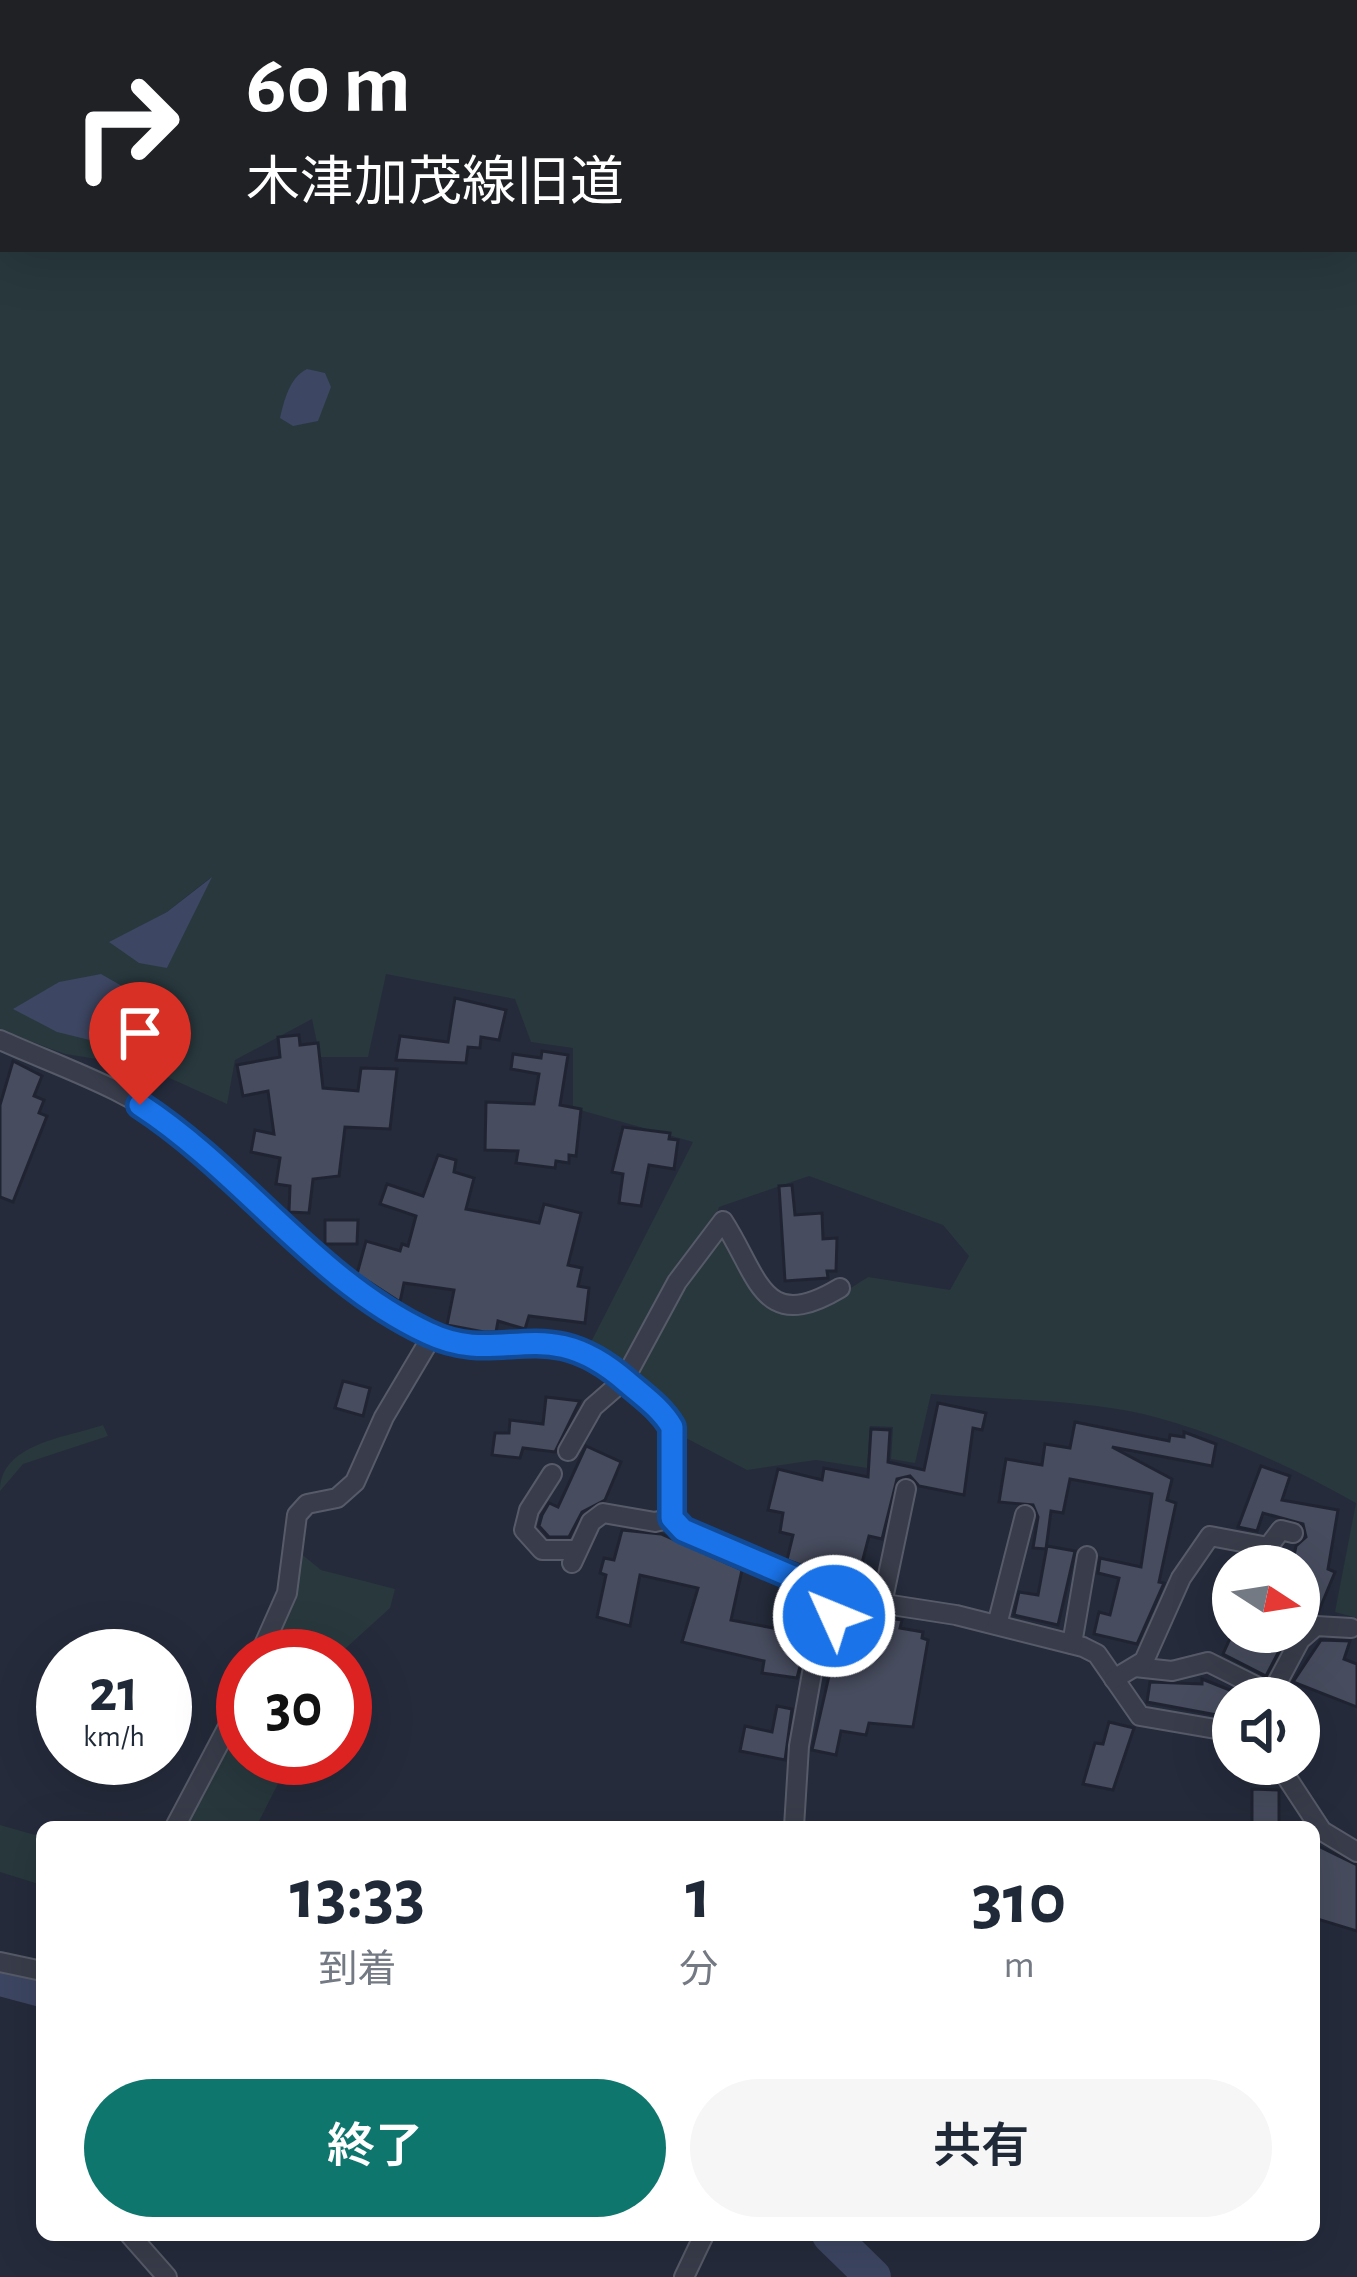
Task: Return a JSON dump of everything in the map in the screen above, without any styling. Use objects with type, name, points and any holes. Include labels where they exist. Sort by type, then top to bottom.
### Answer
[{"type":"street","points":[[0,1040],[108,1088],[177,1129],[367,1300],[432,1336],[469,1342],[564,1343],[597,1357],[666,1417],[675,1436],[672,1518],[683,1530],[840,1597],[997,1625],[1072,1644],[1097,1654],[1140,1716],[1212,1728]]},
{"type":"street","points":[[568,1451],[593,1407],[624,1380],[676,1282],[724,1222],[761,1296],[777,1304],[811,1306],[840,1288]]},
{"type":"street","points":[[271,1629],[287,1593],[296,1515],[307,1504],[337,1498],[355,1482],[384,1417],[432,1336]]},
{"type":"street","points":[[552,1474],[529,1510],[524,1530],[542,1550],[575,1557],[591,1522],[603,1513],[655,1522],[672,1518]]},
{"type":"street","points":[[882,1604],[906,1489]]},
{"type":"street","points":[[997,1625],[1025,1515]]},
{"type":"street","points":[[1114,1679],[1144,1661],[1181,1578],[1210,1536],[1268,1547],[1281,1530],[1293,1533]]},
{"type":"street","points":[[1072,1644],[1088,1556]]},
{"type":"street","points":[[794,1821],[799,1746],[812,1673],[840,1597]]},
{"type":"street","points":[[1280,1677],[1300,1640],[1316,1626],[1351,1628]]},
{"type":"street","points":[[1135,1667],[1172,1671],[1208,1662],[1235,1677]]},
{"type":"street","points":[[178,1821],[216,1749]]},
{"type":"street","points":[[1292,1785],[1315,1821]]},
{"type":"street","points":[[1320,1828],[1357,1852]]},
{"type":"street","points":[[0,1962],[36,1970]]},
{"type":"street","points":[[135,2241],[167,2277]]},
{"type":"street","points":[[684,2277],[701,2241]]},
{"type":"shaded area","points":[[0,252],[1357,252],[1357,1618],[1335,1612],[1356,1503],[1252,1451],[1143,1414],[1065,1403],[931,1394],[915,1463],[891,1459],[893,1427],[870,1426],[867,1468],[816,1460],[747,1470],[682,1436],[673,1405],[589,1346],[693,1142],[573,1108],[573,1048],[531,1042],[515,999],[386,974],[368,1057],[320,1057],[312,1019],[235,1060],[227,1104],[143,1066],[65,1054],[0,1030]],"holes":[[[210,878],[167,968],[111,942],[167,912]],[[809,1176],[943,1225],[969,1256],[950,1290],[868,1277],[813,1312],[777,1310],[756,1297],[741,1257],[715,1221],[719,1207]]]},
{"type":"shaded area","points":[[103,1425],[108,1436],[23,1464],[0,1491],[3,1475],[22,1453]]},
{"type":"shaded area","points":[[294,1548],[321,1570],[395,1589],[390,1608],[367,1629],[271,1629]]},
{"type":"shaded area","points":[[216,1750],[216,1785],[277,1785],[259,1821],[181,1821]]},
{"type":"shaded area","points":[[0,1825],[36,1835],[36,1883],[0,1872]]},
{"type":"water","points":[[307,369],[325,373],[331,387],[318,421],[293,426],[280,418],[292,383]]},
{"type":"water","points":[[212,877],[167,968],[139,963],[109,942],[167,912]]},
{"type":"water","points":[[101,974],[141,997],[162,1036],[151,1055],[57,1032],[13,1009],[59,982]]},
{"type":"building","points":[[455,998],[506,1010],[499,1040],[481,1037],[480,1048],[468,1047],[466,1063],[396,1060],[400,1036],[448,1042]]},
{"type":"building","points":[[299,1035],[300,1045],[318,1043],[323,1088],[358,1091],[361,1068],[397,1069],[390,1129],[345,1127],[339,1176],[313,1179],[309,1213],[289,1212],[290,1186],[276,1184],[280,1158],[251,1152],[255,1130],[274,1134],[268,1091],[243,1096],[237,1065],[280,1057],[278,1037]]},
{"type":"building","points":[[542,1051],[568,1055],[560,1105],[581,1109],[576,1156],[569,1155],[569,1163],[556,1161],[555,1168],[516,1163],[518,1151],[485,1150],[486,1102],[534,1104],[539,1074],[511,1069],[513,1054],[541,1058]]},
{"type":"building","points":[[13,1061],[42,1076],[34,1096],[44,1100],[39,1113],[47,1116],[13,1202],[0,1197],[0,1105]]},
{"type":"building","points":[[623,1127],[670,1133],[669,1139],[678,1140],[674,1169],[649,1165],[641,1206],[619,1203],[623,1174],[612,1172]]},
{"type":"building","points":[[438,1155],[456,1160],[454,1172],[474,1178],[466,1209],[539,1223],[544,1204],[581,1213],[568,1265],[582,1268],[578,1286],[589,1288],[585,1323],[529,1316],[525,1329],[498,1321],[496,1332],[447,1325],[454,1290],[404,1283],[400,1302],[357,1274],[366,1241],[400,1251],[402,1244],[408,1246],[416,1216],[380,1204],[387,1184],[423,1196]]},
{"type":"building","points":[[792,1185],[795,1215],[822,1213],[823,1239],[837,1238],[836,1271],[827,1271],[828,1278],[785,1281],[779,1186]]},
{"type":"building","points":[[325,1220],[358,1220],[357,1244],[325,1244]]},
{"type":"building","points":[[343,1381],[370,1388],[363,1416],[335,1408]]},
{"type":"building","points":[[546,1397],[580,1401],[555,1452],[523,1448],[520,1458],[492,1455],[495,1433],[509,1433],[510,1420],[543,1424]]},
{"type":"building","points":[[938,1403],[986,1413],[982,1430],[973,1428],[964,1495],[919,1486],[910,1476],[897,1479],[882,1539],[869,1536],[856,1586],[787,1560],[793,1535],[780,1532],[783,1513],[768,1510],[778,1469],[822,1480],[824,1468],[868,1477],[871,1429],[890,1430],[888,1462],[924,1470]]},
{"type":"building","points":[[1075,1422],[1169,1441],[1170,1435],[1184,1437],[1184,1432],[1216,1444],[1212,1466],[1112,1447],[1172,1479],[1167,1500],[1176,1503],[1159,1582],[1164,1583],[1137,1644],[1094,1634],[1099,1612],[1110,1615],[1119,1578],[1098,1573],[1100,1558],[1141,1567],[1152,1494],[1070,1479],[1063,1513],[1051,1511],[1046,1549],[1033,1548],[1038,1517],[1033,1505],[999,1502],[1006,1459],[1042,1465],[1045,1444],[1070,1448]]},
{"type":"building","points":[[586,1446],[621,1462],[605,1500],[582,1512],[569,1537],[549,1537],[539,1526],[542,1515],[549,1503],[558,1507]]},
{"type":"building","points":[[1261,1466],[1290,1476],[1282,1500],[1338,1510],[1328,1569],[1335,1572],[1320,1608],[1320,1545],[1297,1545],[1306,1537],[1303,1524],[1263,1513],[1257,1531],[1238,1527]]},
{"type":"building","points":[[622,1530],[661,1534],[742,1570],[731,1620],[784,1630],[793,1591],[817,1602],[797,1678],[762,1673],[764,1661],[682,1642],[698,1588],[640,1575],[630,1626],[597,1617],[606,1575],[600,1573],[604,1558],[614,1560]]},
{"type":"building","points":[[1047,1546],[1075,1551],[1058,1625],[1014,1615],[1019,1592],[1038,1595]]},
{"type":"building","points":[[869,1615],[902,1620],[900,1628],[923,1632],[922,1638],[928,1640],[913,1727],[869,1723],[866,1735],[841,1731],[836,1755],[812,1750],[835,1650],[854,1650],[856,1638],[865,1640]]},
{"type":"building","points":[[1350,1641],[1344,1659],[1357,1664],[1357,1707],[1320,1693],[1320,1677],[1296,1677],[1312,1653],[1320,1653],[1320,1642]]},
{"type":"building","points":[[1223,1653],[1278,1653],[1266,1676]]},
{"type":"building","points":[[1202,1679],[1212,1683],[1212,1714],[1147,1702],[1150,1682],[1202,1684]]},
{"type":"building","points":[[777,1706],[792,1709],[785,1760],[740,1751],[745,1726],[772,1732]]},
{"type":"building","points":[[1109,1722],[1134,1728],[1113,1790],[1083,1784],[1095,1743],[1103,1744]]},
{"type":"building","points":[[1252,1789],[1279,1790],[1279,1821],[1252,1821]]},
{"type":"building","points":[[1320,1847],[1357,1865],[1357,1931],[1320,1920]]},
{"type":"waterway","points":[[0,1978],[36,1987]]},
{"type":"waterway","points":[[836,2241],[873,2277]]},
{"type":"route","points":[[140,1105],[177,1129],[367,1300],[432,1336],[469,1342],[564,1343],[597,1357],[658,1408],[672,1427],[676,1444],[672,1518],[683,1530],[717,1547],[840,1597],[834,1616]]}]
